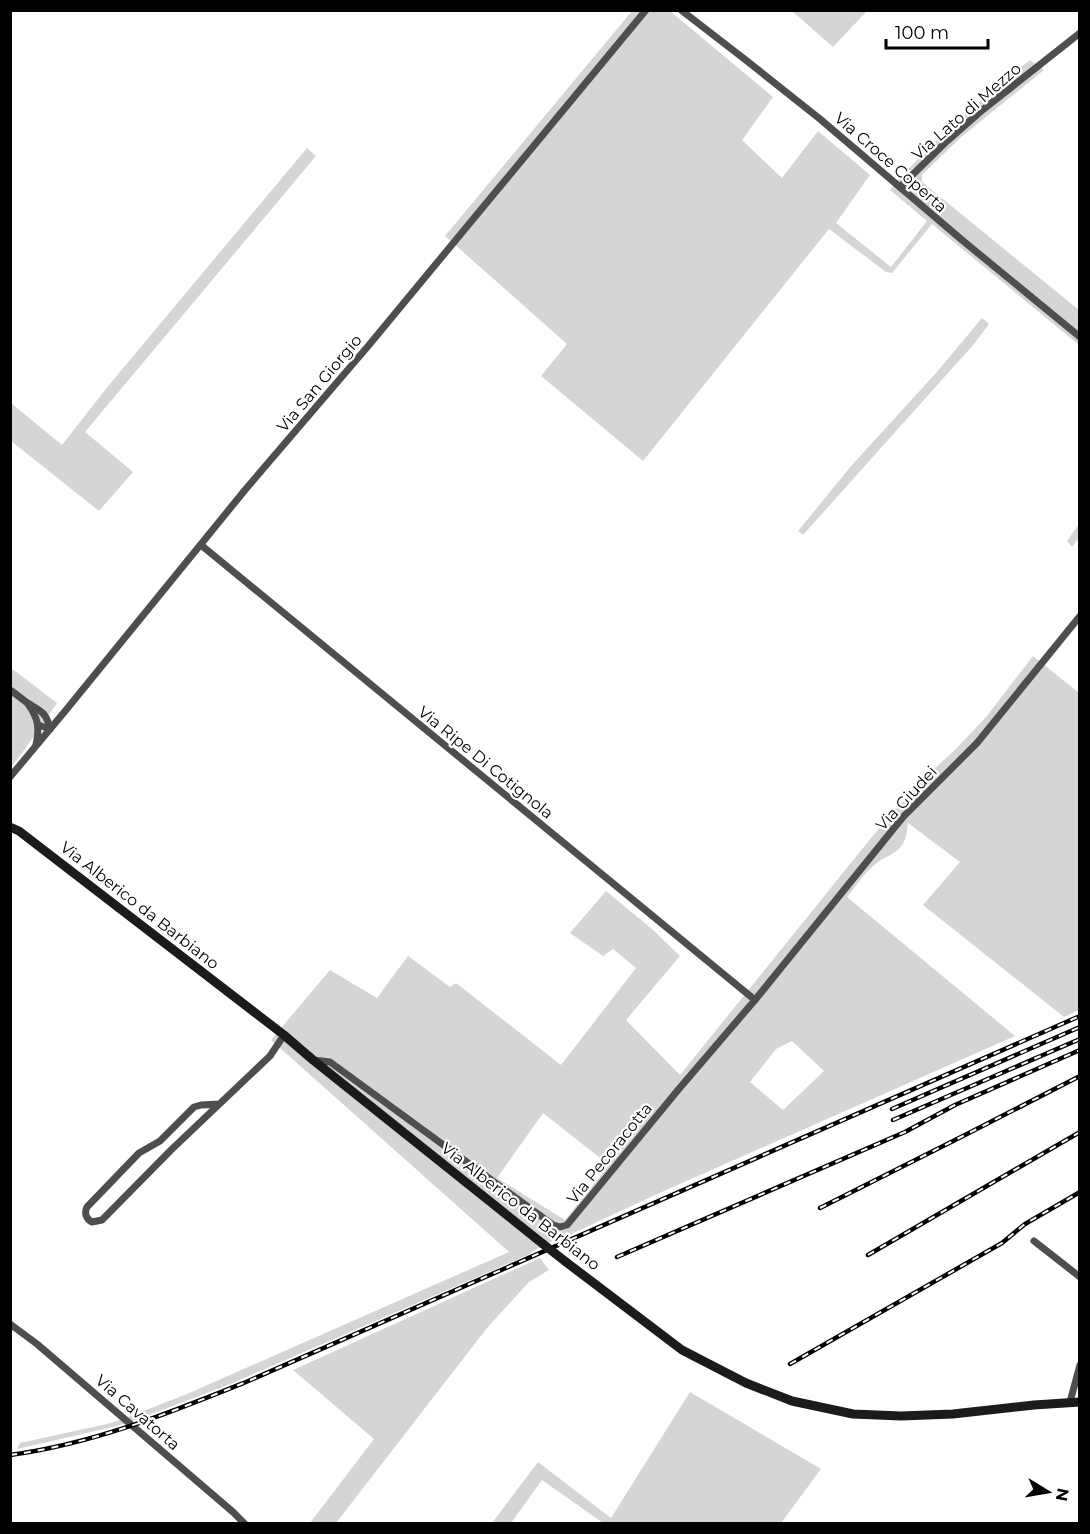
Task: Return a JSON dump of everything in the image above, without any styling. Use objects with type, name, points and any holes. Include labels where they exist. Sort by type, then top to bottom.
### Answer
[{"type":"main road","name":"Via Alberico da Barbiano","points":[[10,819],[15,829],[284,1035],[543,1244],[682,1350],[746,1383],[792,1401],[853,1414],[901,1416],[953,1414],[1075,1402]]},
{"type":"street","name":"Via San Giorgio","points":[[11,777],[253,481],[369,345],[646,10]]},
{"type":"street","name":"Via Croce Coperta","points":[[681,10],[820,119],[970,248],[1080,337]]},
{"type":"street","name":"Via Lato di Mezzo","points":[[900,188],[946,141],[1080,33]]},
{"type":"street","name":"Via Ripe Di Cotignola","points":[[201,545],[755,1000]]},
{"type":"street","name":"Via Giudei","points":[[755,1000],[903,817],[977,743],[1080,616]]},
{"type":"street","points":[[10,690],[50,716],[64,714]]},
{"type":"street","points":[[27,702],[36,716],[38,725],[36,747]]},
{"type":"street","points":[[44,713],[50,729]]},
{"type":"street","points":[[38,725],[50,729]]},
{"type":"street","name":"Via Pecoracotta","points":[[313,1060],[330,1062],[553,1225],[560,1227],[570,1222],[755,1000]]},
{"type":"street","points":[[219,1104],[194,1107],[160,1141],[139,1153],[87,1207],[85,1213],[87,1219],[93,1222],[102,1220],[171,1150],[270,1056],[284,1035]]},
{"type":"street","points":[[1034,1241],[1080,1277]]},
{"type":"street","name":"Via Cavatorta","points":[[10,1324],[37,1344],[245,1524]]},
{"type":"street","points":[[1075,1402],[1080,1365]]},
{"type":"shaded area","points":[[632,11],[670,11],[773,97],[742,140],[782,178],[818,131],[870,175],[836,223],[891,267],[927,221],[890,190],[939,138],[1030,60],[1044,70],[960,138],[922,175],[922,182],[1079,310],[1079,345],[932,224],[892,273],[886,272],[829,229],[643,461],[541,376],[567,344],[445,236]]},
{"type":"shaded area","points":[[792,11],[867,11],[833,47]]},
{"type":"shaded area","points":[[307,148],[316,156],[85,432],[133,472],[99,511],[11,441],[11,403],[62,445],[109,385]]},
{"type":"shaded area","points":[[982,318],[989,324],[974,344],[803,535],[798,531],[852,465],[936,373]]},
{"type":"shaded area","points":[[1079,524],[1079,538],[1072,547],[1067,541]]},
{"type":"shaded area","points":[[1033,656],[1079,691],[1079,1010],[1064,1017],[923,905],[960,862],[908,823],[904,842],[900,848],[871,868],[847,897],[1015,1036],[546,1244],[528,1255],[228,1385],[117,1426],[17,1449],[20,1443],[111,1423],[187,1394],[509,1252],[271,1040],[330,970],[377,998],[408,956],[450,987],[456,983],[561,1065],[636,968],[613,949],[603,956],[570,933],[606,891],[652,929],[680,956],[626,1020],[680,1075],[871,838],[917,785],[986,717]],"holes":[[[792,1041],[824,1071],[783,1110],[750,1082],[776,1049]],[[543,1113],[609,1165],[565,1220],[497,1178]]]},
{"type":"shaded area","points":[[11,668],[57,703],[11,767]]},
{"type":"shaded area","points":[[540,1258],[549,1270],[529,1282],[487,1328],[336,1523],[310,1523],[374,1439],[293,1370]]},
{"type":"shaded area","points":[[690,1392],[821,1469],[781,1523],[603,1523],[542,1480],[511,1523],[492,1523],[538,1462],[611,1518]]},
{"type":"railway","points":[[10,1455],[101,1435],[159,1416],[246,1382],[1080,1016]]},
{"type":"railway","points":[[892,1109],[1080,1027]]},
{"type":"railway","points":[[893,1120],[1080,1039]]},
{"type":"railway","points":[[617,1257],[905,1132],[955,1105],[1080,1050]]},
{"type":"railway","points":[[820,1208],[1080,1076]]},
{"type":"railway","points":[[868,1255],[1080,1132]]},
{"type":"railway","points":[[790,1364],[1002,1243],[1025,1224],[1080,1192]]}]
